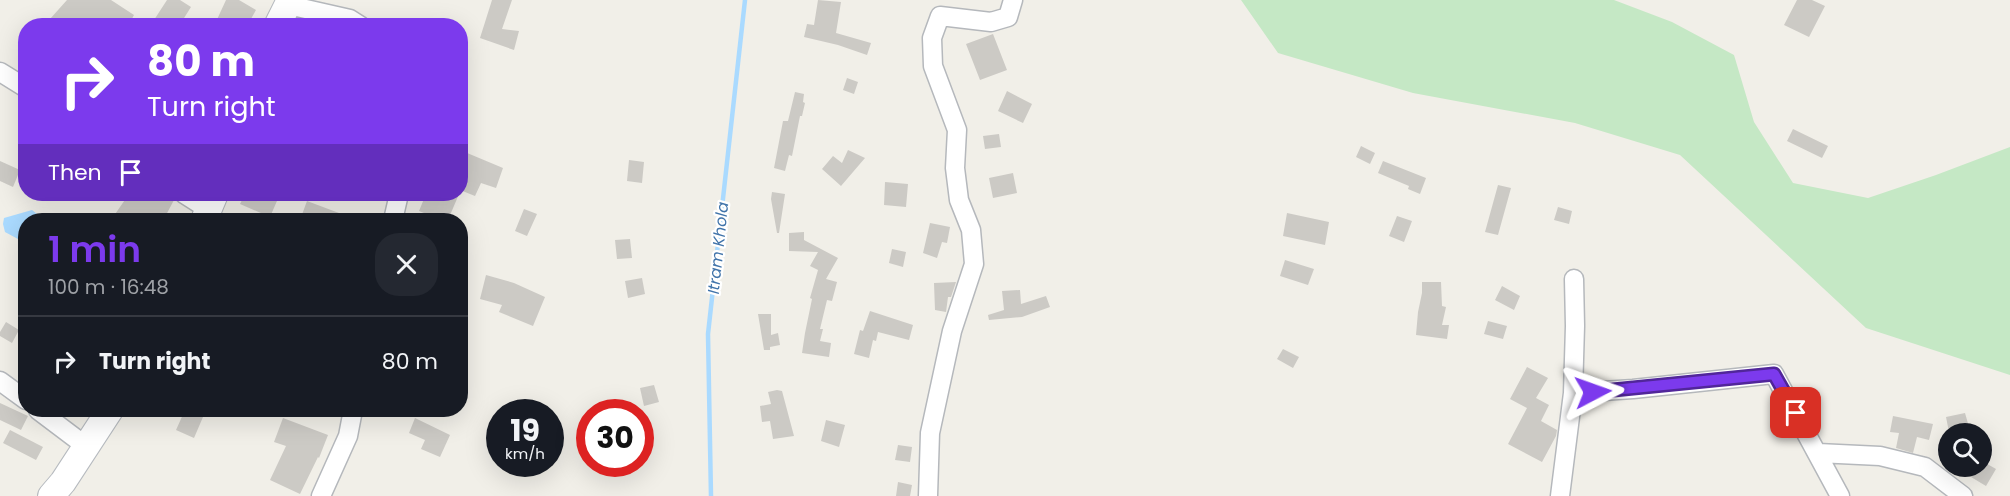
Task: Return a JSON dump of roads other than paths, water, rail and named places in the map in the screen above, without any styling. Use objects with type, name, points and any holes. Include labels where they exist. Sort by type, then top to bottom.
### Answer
[{"type":"main road","points":[[51,496],[63,482],[106,417]]},
{"type":"street","points":[[928,496],[930,433],[952,331],[974,264],[970,230],[959,200],[955,168],[957,130],[933,66],[932,38],[940,16],[991,22],[1008,17],[1012,0]]},
{"type":"street","points":[[285,10],[343,18]]},
{"type":"street","points":[[0,72],[18,83]]},
{"type":"street","points":[[1560,496],[1573,393],[1574,279]]},
{"type":"street","points":[[1573,393],[1774,374],[1840,496]]},
{"type":"street","points":[[0,381],[18,394]]},
{"type":"street","points":[[47,417],[87,447]]},
{"type":"street","points":[[321,496],[348,436],[352,417]]},
{"type":"street","points":[[1818,453],[1880,456],[1925,467],[1963,496]]},
{"type":"water","points":[[18,214],[18,239],[5,232],[4,218]]},
{"type":"waterway","name":"Itram Khola","points":[[711,496],[708,334],[745,0]]}]
